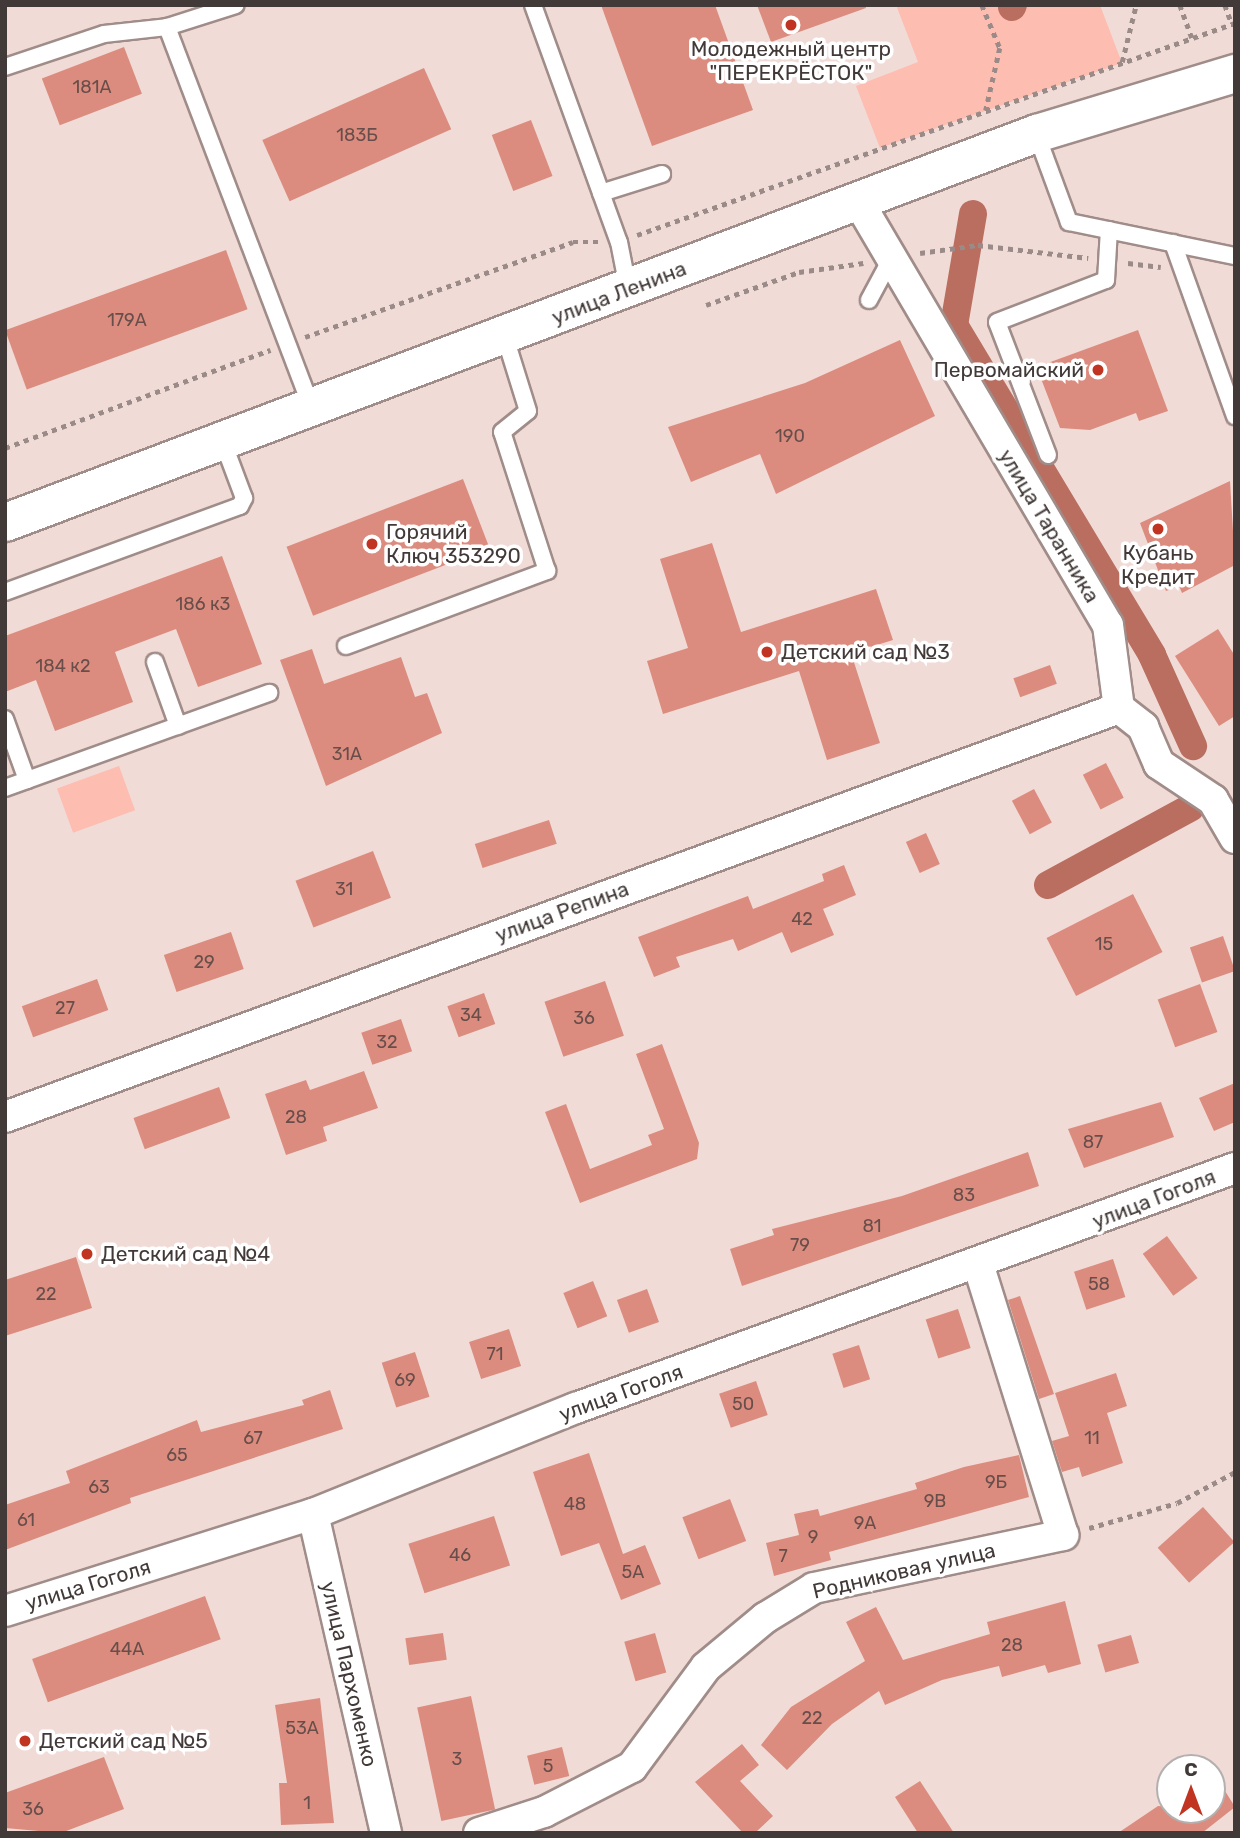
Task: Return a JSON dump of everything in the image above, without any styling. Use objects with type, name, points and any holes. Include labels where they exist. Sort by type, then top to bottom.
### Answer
[{"type":"street","name":"улица Ленина","points":[[5,522],[313,410],[1036,133],[1235,73]]},
{"type":"street","name":"улица Таранника","points":[[858,201],[1108,625],[1119,708]]},
{"type":"street","points":[[1119,708],[1143,727],[1159,764],[1213,800],[1235,838]]},
{"type":"street","name":"улица Репина","points":[[5,1117],[1119,708]]},
{"type":"street","name":"улица Гоголя","points":[[5,1611],[313,1514],[576,1408],[978,1264],[1235,1168]]},
{"type":"street","points":[[978,1264],[1063,1535]]},
{"type":"street","name":"улица Пархоменко","points":[[313,1514],[386,1833]]},
{"type":"street","name":"Родниковая улица","points":[[480,1833],[544,1812],[632,1767],[706,1667],[765,1618],[814,1588],[1063,1535]]},
{"type":"lane","points":[[5,67],[104,34],[167,27],[236,5]]},
{"type":"lane","points":[[533,5],[601,193],[628,289]]},
{"type":"lane","points":[[167,27],[313,410]]},
{"type":"lane","points":[[1036,133],[1069,222],[1235,256]]},
{"type":"lane","points":[[601,193],[662,174]]},
{"type":"lane","points":[[1048,455],[997,322],[1106,280],[1110,230]]},
{"type":"lane","points":[[1173,243],[1235,416]]},
{"type":"lane","points":[[869,300],[891,259]]},
{"type":"lane","points":[[346,646],[547,571],[502,432],[527,411],[505,337]]},
{"type":"lane","points":[[5,593],[240,506],[244,498],[223,442]]},
{"type":"lane","points":[[155,662],[178,726]]},
{"type":"lane","points":[[5,788],[269,693]]},
{"type":"lane","points":[[5,719],[27,780]]},
{"type":"path","points":[[982,5],[1000,48],[986,110]]},
{"type":"path","points":[[1122,63],[1136,5]]},
{"type":"path","points":[[1180,5],[1192,38]]},
{"type":"path","points":[[1225,5],[1232,24]]},
{"type":"path","points":[[956,246],[978,245]]},
{"type":"path","points":[[706,305],[799,272]]},
{"type":"path","points":[[1063,1535],[1177,1503],[1235,1472]]},
{"type":"shaded area","points":[[896,5],[1100,5],[1122,63],[880,148],[856,86],[918,62]]},
{"type":"shaded area","points":[[119,766],[135,810],[73,833],[57,789]]},
{"type":"building","points":[[601,5],[715,5],[753,110],[652,146]]},
{"type":"building","name":"Молодежный центр \"ПЕРЕКРЁСТОК\"","points":[[757,5],[865,5],[866,8],[771,42]]},
{"type":"building","points":[[124,47],[142,94],[60,125],[42,79]]},
{"type":"building","points":[[424,68],[451,129],[290,201],[262,140]]},
{"type":"building","points":[[531,120],[553,176],[513,191],[492,135]]},
{"type":"building","points":[[226,250],[248,309],[27,390],[5,330]]},
{"type":"building","points":[[1138,330],[1168,411],[1139,421],[1136,413],[1090,430],[1060,428],[1040,376],[1048,372],[1045,364]]},
{"type":"building","points":[[900,340],[935,416],[776,494],[760,454],[691,482],[668,427],[805,383]]},
{"type":"building","points":[[463,479],[490,548],[313,616],[287,547]]},
{"type":"building","points":[[1230,481],[1235,565],[1182,593],[1179,586],[1166,591],[1140,523]]},
{"type":"building","points":[[712,543],[741,632],[876,589],[893,640],[851,653],[880,743],[827,760],[799,671],[663,714],[647,661],[688,648],[660,559]]},
{"type":"building","points":[[222,556],[262,664],[198,687],[176,629],[115,652],[133,702],[55,731],[36,680],[5,692],[5,636]]},
{"type":"building","points":[[1218,629],[1235,656],[1235,716],[1219,726],[1175,656]]},
{"type":"building","points":[[312,649],[324,684],[401,657],[415,697],[427,693],[442,733],[326,786],[280,660]]},
{"type":"building","points":[[1050,665],[1057,684],[1020,697],[1013,678]]},
{"type":"building","points":[[1106,763],[1124,798],[1101,810],[1083,775]]},
{"type":"building","points":[[1034,789],[1052,823],[1030,834],[1012,801]]},
{"type":"building","points":[[549,820],[557,844],[483,868],[475,844]]},
{"type":"building","points":[[926,833],[940,864],[920,873],[906,842]]},
{"type":"building","points":[[373,851],[391,898],[313,927],[296,881]]},
{"type":"building","points":[[844,865],[856,895],[823,909],[834,935],[791,953],[782,932],[738,951],[733,939],[676,957],[680,967],[654,977],[638,937],[748,896],[753,909],[824,881],[822,874]]},
{"type":"building","points":[[1133,894],[1163,952],[1076,996],[1047,938]]},
{"type":"building","points":[[231,932],[244,969],[177,992],[164,955]]},
{"type":"building","points":[[1223,936],[1235,971],[1202,982],[1190,947]]},
{"type":"building","points":[[97,979],[108,1010],[33,1037],[22,1006]]},
{"type":"building","points":[[605,981],[624,1036],[563,1057],[544,1002]]},
{"type":"building","points":[[1200,984],[1217,1032],[1175,1047],[1158,999]]},
{"type":"building","points":[[484,993],[495,1024],[459,1037],[447,1006]]},
{"type":"building","points":[[401,1019],[412,1051],[372,1065],[361,1033]]},
{"type":"building","points":[[662,1044],[699,1143],[697,1159],[580,1203],[545,1112],[566,1104],[590,1169],[652,1145],[648,1135],[664,1129],[636,1054]]},
{"type":"building","points":[[364,1071],[378,1108],[323,1127],[327,1141],[286,1155],[265,1094],[306,1080],[310,1090]]},
{"type":"building","points":[[1235,1083],[1235,1122],[1214,1131],[1199,1098]]},
{"type":"building","points":[[219,1087],[230,1118],[145,1149],[133,1118]]},
{"type":"building","points":[[1161,1102],[1174,1137],[1084,1168],[1068,1129]]},
{"type":"building","points":[[1028,1152],[1039,1186],[742,1286],[730,1249],[774,1235],[772,1229],[902,1196]]},
{"type":"building","points":[[1167,1236],[1198,1278],[1173,1296],[1143,1254]]},
{"type":"building","points":[[76,1257],[92,1308],[5,1336],[5,1280]]},
{"type":"building","points":[[1113,1259],[1125,1297],[1086,1310],[1074,1272]]},
{"type":"building","points":[[593,1281],[607,1316],[578,1328],[563,1293]]},
{"type":"building","points":[[647,1289],[659,1322],[629,1333],[617,1300]]},
{"type":"building","points":[[1020,1296],[1054,1394],[1039,1399],[1008,1300]]},
{"type":"building","points":[[958,1309],[971,1348],[938,1358],[926,1320]]},
{"type":"building","points":[[509,1329],[521,1366],[481,1379],[469,1342]]},
{"type":"building","points":[[859,1345],[870,1379],[843,1388],[832,1354]]},
{"type":"building","points":[[415,1352],[430,1397],[396,1408],[382,1363]]},
{"type":"building","points":[[1116,1373],[1127,1406],[1107,1413],[1123,1463],[1082,1477],[1079,1467],[1062,1472],[1052,1441],[1069,1436],[1055,1393]]},
{"type":"building","points":[[756,1381],[768,1415],[731,1428],[719,1394]]},
{"type":"building","points":[[330,1390],[343,1429],[130,1498],[131,1503],[5,1550],[5,1505],[70,1483],[66,1471],[197,1420],[201,1432],[304,1405],[302,1400]]},
{"type":"building","points":[[589,1453],[623,1554],[645,1545],[661,1584],[621,1600],[599,1543],[561,1556],[533,1472]]},
{"type":"building","points":[[1019,1455],[1029,1497],[829,1552],[831,1560],[774,1576],[766,1543],[799,1535],[794,1514],[818,1509],[820,1516],[917,1489],[915,1483],[964,1467]]},
{"type":"building","points":[[730,1499],[746,1541],[699,1559],[682,1517]]},
{"type":"building","points":[[1203,1507],[1234,1542],[1189,1583],[1158,1548]]},
{"type":"building","points":[[494,1516],[510,1565],[424,1593],[408,1544]]},
{"type":"building","points":[[205,1596],[221,1639],[48,1702],[32,1659]]},
{"type":"building","points":[[1065,1601],[1081,1664],[1048,1673],[1045,1665],[1002,1677],[999,1666],[942,1680],[885,1705],[879,1691],[832,1724],[787,1770],[761,1745],[791,1707],[865,1661],[846,1622],[876,1607],[903,1660],[990,1634],[987,1622]]},
{"type":"building","points":[[443,1633],[447,1660],[409,1665],[405,1638]]},
{"type":"building","points":[[655,1633],[666,1672],[636,1681],[624,1642]]},
{"type":"building","points":[[1131,1635],[1139,1663],[1105,1673],[1097,1645]]},
{"type":"building","points":[[471,1696],[495,1809],[441,1821],[417,1707]]},
{"type":"building","points":[[320,1698],[334,1823],[281,1825],[279,1783],[287,1783],[275,1705]]},
{"type":"building","points":[[742,1744],[759,1765],[740,1781],[773,1816],[755,1833],[743,1833],[695,1782]]},
{"type":"building","points":[[562,1747],[569,1776],[534,1785],[527,1756]]},
{"type":"building","points":[[104,1757],[124,1809],[61,1833],[5,1828],[5,1793]]},
{"type":"building","points":[[920,1781],[954,1833],[918,1833],[895,1797]]},
{"type":"building","points":[[1226,1793],[1235,1807],[1226,1814]]},
{"type":"building","points":[[1156,1807],[1156,1824],[1213,1824],[1202,1833],[1118,1833]]},
{"type":"waterway","points":[[973,214],[954,325],[1152,655],[1193,746]]},
{"type":"waterway","points":[[1048,885],[1190,808]]},
{"type":"place","name":"Молодежный центр \"ПЕРЕКРЁСТОК\"","points":[[791,25]]},
{"type":"place","name":"Первомайский","points":[[1098,370]]},
{"type":"place","name":"Кубань Кредит","points":[[1158,529]]},
{"type":"place","name":"Горячий Ключ 353290","points":[[372,544]]},
{"type":"place","name":"Детский сад №3","points":[[767,652]]},
{"type":"place","name":"Детский сад №4","points":[[87,1254]]},
{"type":"place","name":"Детский сад №5","points":[[25,1741]]}]
